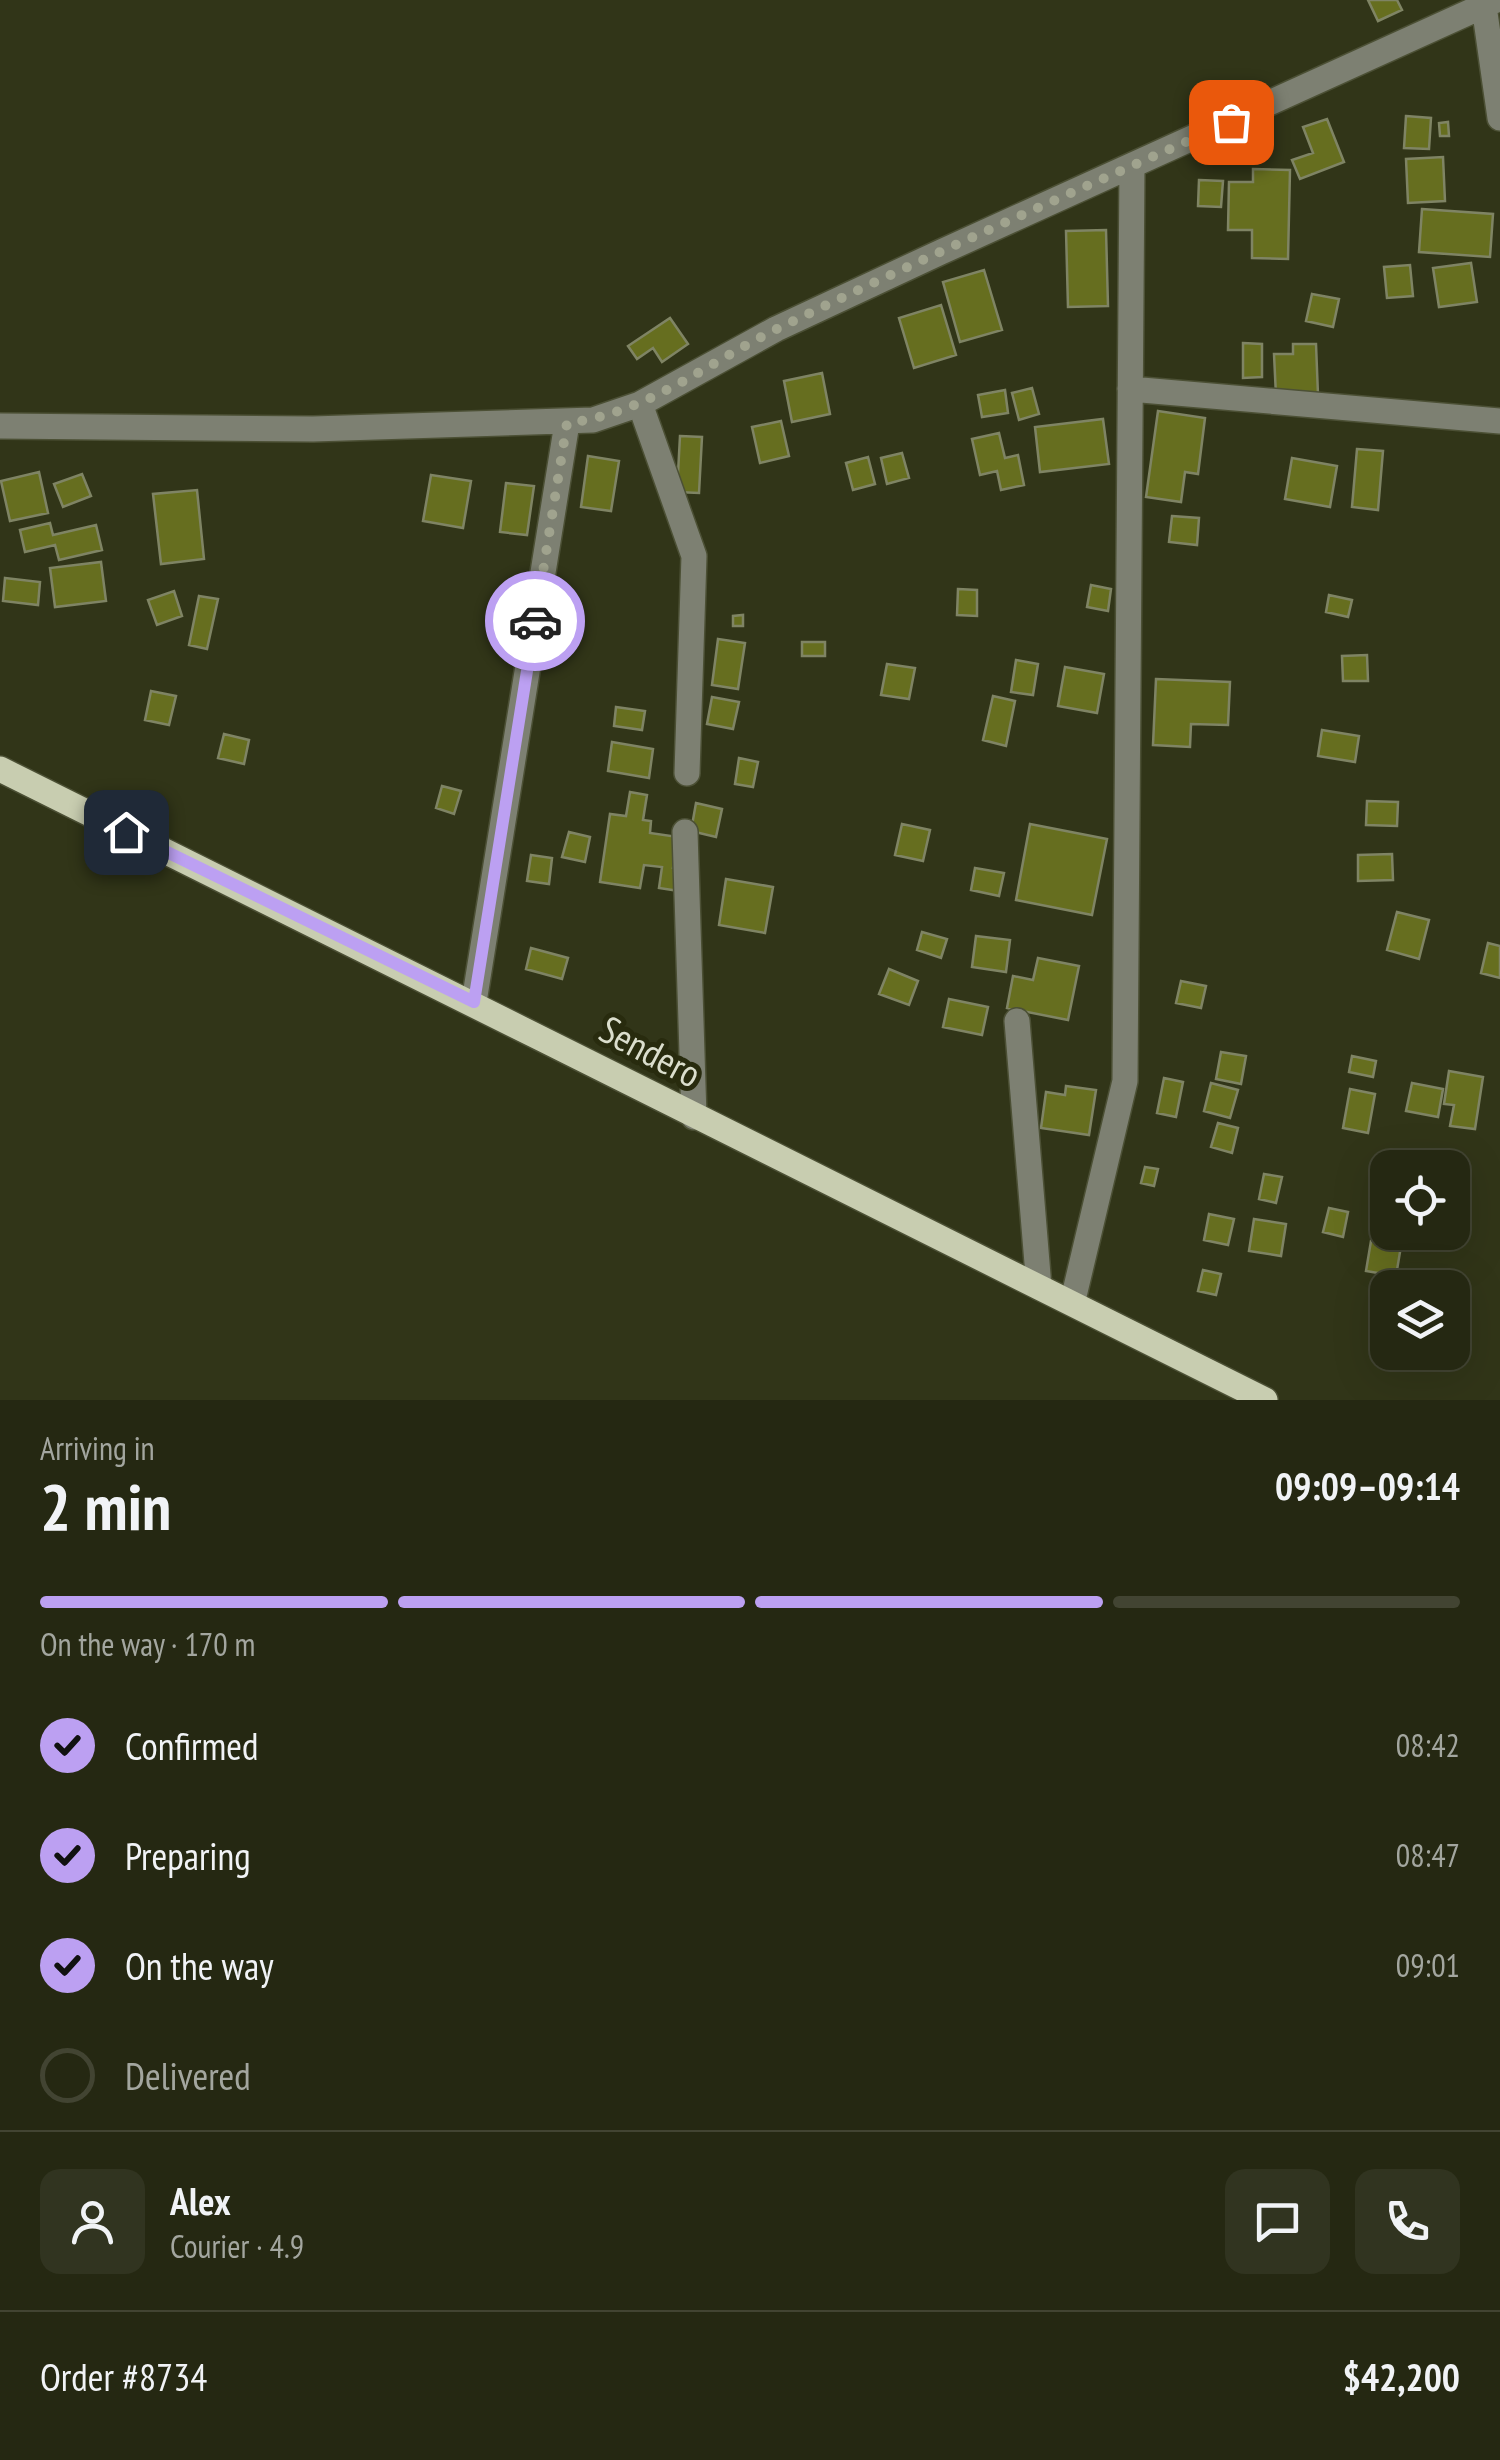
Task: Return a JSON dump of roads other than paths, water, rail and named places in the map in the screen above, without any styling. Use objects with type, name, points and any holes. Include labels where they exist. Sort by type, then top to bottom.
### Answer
[{"type":"main road","name":"Sendero","points":[[0,769],[474,1002],[694,1117],[1039,1287],[1073,1300],[1265,1400]]},
{"type":"street","points":[[0,426],[312,429],[594,420],[640,404],[776,329],[1490,3],[1500,118]]},
{"type":"street","points":[[1073,1300],[1125,1081],[1132,166]]},
{"type":"street","points":[[1130,389],[1500,421]]},
{"type":"street","points":[[640,404],[694,556],[686,774]]},
{"type":"street","points":[[474,1002],[567,423]]},
{"type":"street","points":[[686,832],[694,1117]]},
{"type":"street","points":[[1017,1021],[1039,1287]]}]
